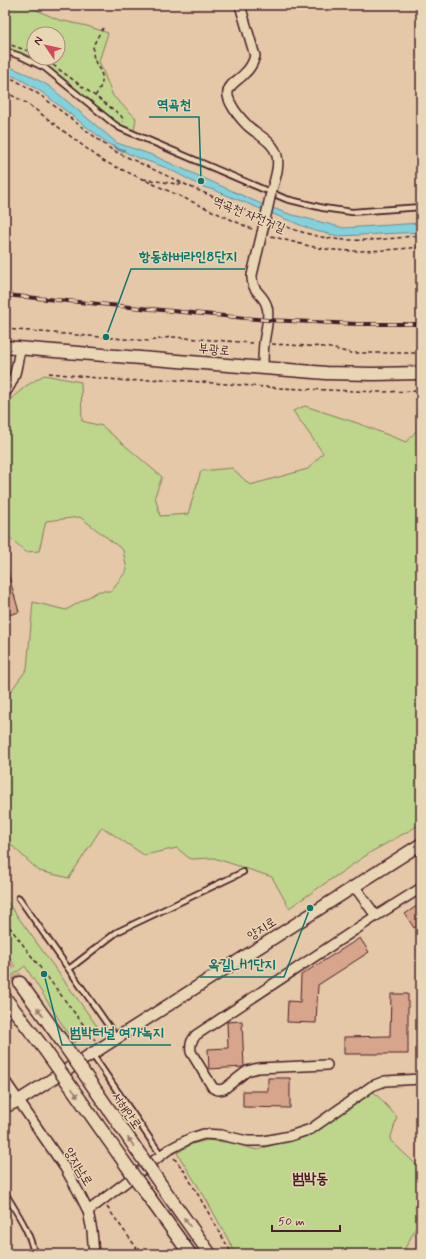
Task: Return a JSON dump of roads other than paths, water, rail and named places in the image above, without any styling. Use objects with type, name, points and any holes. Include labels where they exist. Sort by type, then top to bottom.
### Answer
[{"type":"main road","name":"부광로","points":[[5,347],[263,368],[373,374],[421,373]]},
{"type":"main road","name":"서해안로","points":[[20,983],[210,1254]]},
{"type":"main road","points":[[5,998],[45,1050],[190,1254]]},
{"type":"street","points":[[240,5],[255,56],[253,64],[228,91],[228,97],[235,110],[248,125],[270,144],[278,157],[277,170],[252,274],[253,286],[265,301],[268,308],[263,368]]},
{"type":"street","points":[[5,393],[12,383],[16,373],[20,348]]},
{"type":"street","name":"양지로","points":[[5,1107],[18,1101],[118,1038],[421,844]]},
{"type":"street","points":[[355,887],[376,916]]},
{"type":"street","points":[[327,1065],[258,1068],[247,1071],[224,1089],[218,1090],[213,1088],[191,1052],[190,1046],[196,1035],[421,888]]},
{"type":"street","points":[[88,1211],[164,1152],[191,1138],[204,1134],[221,1135],[247,1141],[264,1141],[290,1136],[311,1128],[372,1086],[385,1081],[421,1079]]},
{"type":"street","name":"양지남로","points":[[5,1081],[65,1168],[88,1211],[94,1254]]},
{"type":"lane","points":[[5,51],[20,56],[45,68],[120,128],[286,199],[323,208],[352,212],[421,207]]},
{"type":"lane","points":[[69,969],[117,932],[243,872]]},
{"type":"lane","points":[[19,898],[118,1038]]},
{"type":"lane","points":[[97,1051],[164,1152]]},
{"type":"lane","points":[[5,1193],[26,1228],[34,1254]]},
{"type":"water","points":[[5,65],[27,74],[49,86],[117,143],[152,155],[259,203],[289,214],[344,228],[421,223],[421,232],[339,236],[315,231],[214,190],[203,187],[167,168],[136,157],[110,145],[43,93],[20,79],[5,73]]},
{"type":"waterway","points":[[114,146],[119,150],[124,150]]},
{"type":"tunnel","points":[[5,960],[20,983]]},
{"type":"railway","points":[[5,295],[267,320],[357,324],[421,324]]},
{"type":"place","name":"역곡천","points":[[201,181]]},
{"type":"place","name":"항동하버라인8단지","points":[[106,337]]},
{"type":"place","name":"옥길LH1단지","points":[[310,908]]},
{"type":"place","name":"범박터널 여가녹지","points":[[44,974]]},
{"type":"district","name":"범박동","points":[[310,1179]]}]
